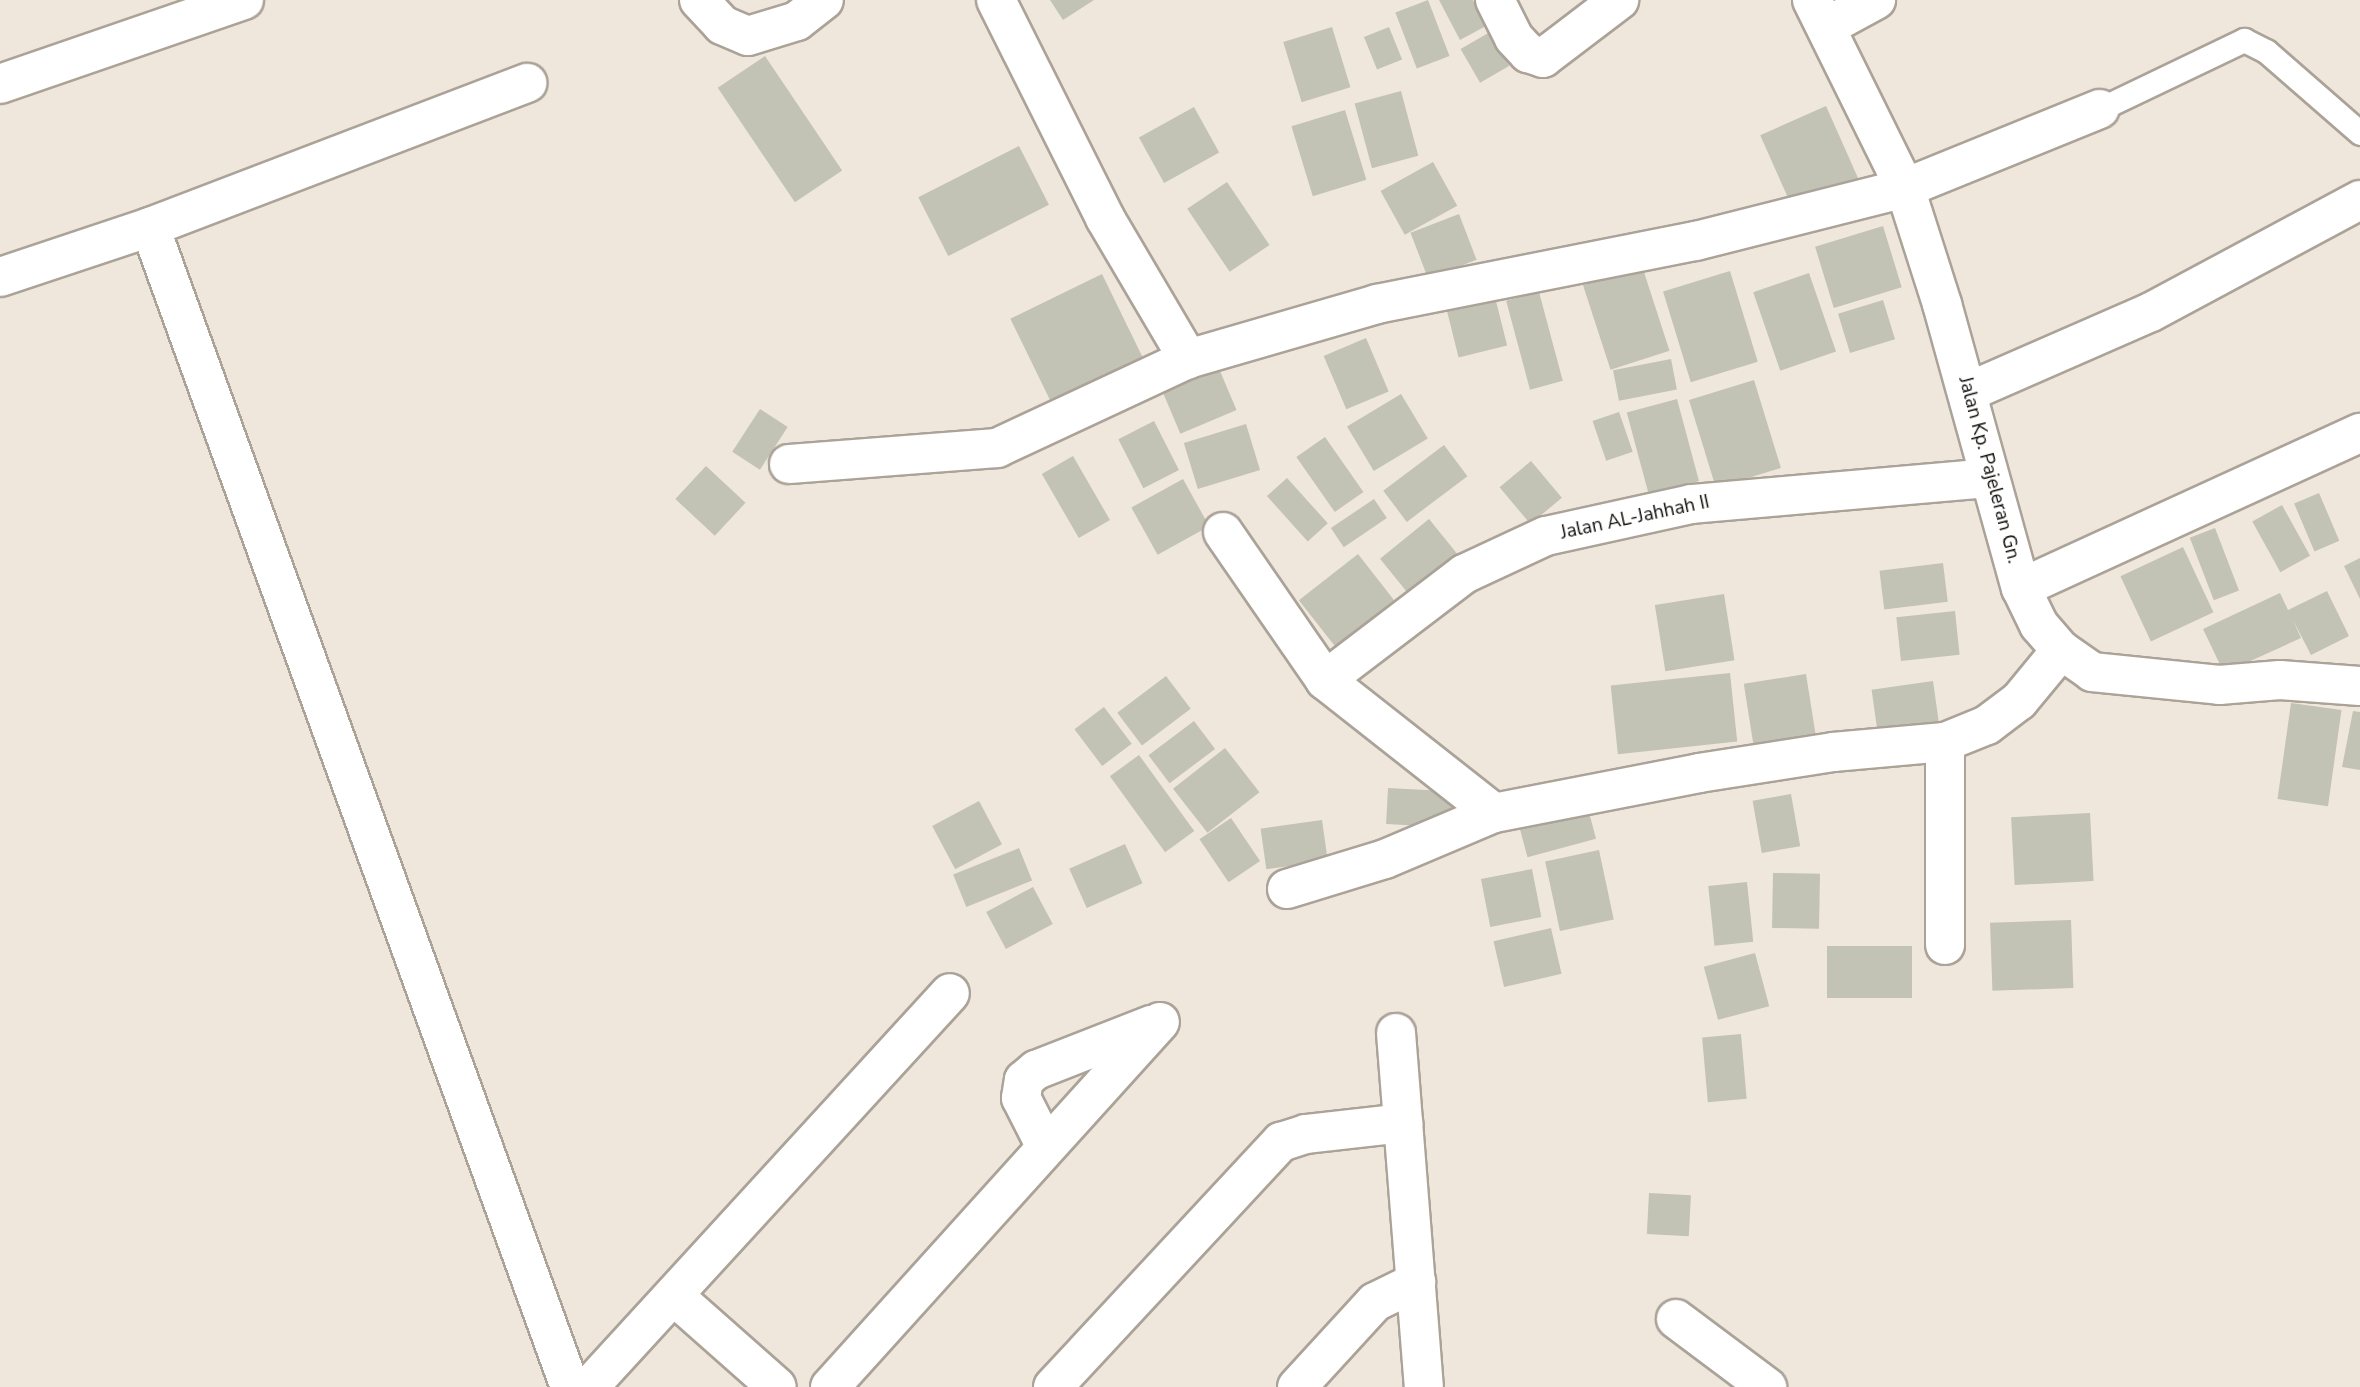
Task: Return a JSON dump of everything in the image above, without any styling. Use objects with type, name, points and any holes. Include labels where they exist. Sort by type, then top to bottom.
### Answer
[{"type":"street","points":[[0,83],[244,0]]},
{"type":"street","points":[[699,0],[722,25],[748,36],[797,21],[824,0]]},
{"type":"street","points":[[996,0],[1105,218],[1188,359]]},
{"type":"street","points":[[1495,0],[1514,38],[1528,53],[1543,58],[1619,0]]},
{"type":"street","points":[[1819,13],[1876,0]]},
{"type":"street","name":"Jalan Kp. Pajeleran Gn.","points":[[1819,13],[1905,188],[1968,392],[1989,478],[2021,587],[2039,625],[2061,650],[2092,672],[2144,680],[2219,685],[2352,678]]},
{"type":"street","points":[[0,277],[150,227],[527,83]]},
{"type":"street","points":[[789,464],[997,448],[1188,359],[1377,304],[1696,241],[1905,188],[2100,110]]},
{"type":"street","points":[[1968,392],[2151,312],[2360,200]]},
{"type":"street","points":[[150,227],[570,1387]]},
{"type":"street","points":[[2021,587],[2360,433]]},
{"type":"street","name":"Jalan AL-Jahhah II","points":[[1325,680],[1464,574],[1546,536],[1692,504],[1989,478]]},
{"type":"street","points":[[1223,532],[1325,680],[1494,813]]},
{"type":"street","points":[[1287,889],[1385,859],[1494,813],[1713,770],[1833,752],[1945,743],[1987,724],[2019,701],[2061,650]]},
{"type":"street","points":[[1945,743],[1945,946]]},
{"type":"street","points":[[589,1387],[950,993]]},
{"type":"street","points":[[1396,1033],[1424,1387]]},
{"type":"street","points":[[1053,1387],[1281,1142],[1306,1134],[1403,1123]]},
{"type":"street","points":[[830,1387],[1046,1147]]},
{"type":"street","points":[[1297,1387],[1375,1303],[1416,1282]]},
{"type":"street","points":[[674,1296],[777,1387]]},
{"type":"street","points":[[1676,1319],[1766,1387]]},
{"type":"lane","points":[[2100,110],[2244,40],[2266,51],[2360,133]]},
{"type":"building","points":[[1050,0],[1094,0],[1063,20]]},
{"type":"building","points":[[1428,0],[1450,56],[1417,69],[1395,13]]},
{"type":"building","points":[[1439,0],[1473,0],[1486,26],[1460,40]]},
{"type":"building","points":[[1332,27],[1350,87],[1302,102],[1283,42]]},
{"type":"building","points":[[1389,27],[1402,59],[1377,70],[1364,37]]},
{"type":"building","points":[[1490,32],[1510,66],[1480,83],[1461,49]]},
{"type":"building","points":[[765,56],[842,170],[795,202],[718,88]]},
{"type":"building","points":[[1401,91],[1418,156],[1372,168],[1355,103]]},
{"type":"building","points":[[1826,106],[1859,181],[1794,210],[1760,135]]},
{"type":"building","points":[[1194,107],[1219,152],[1164,183],[1139,138]]},
{"type":"building","points":[[1345,110],[1366,180],[1313,196],[1291,126]]},
{"type":"building","points":[[1019,146],[1049,205],[948,256],[918,197]]},
{"type":"building","points":[[1433,162],[1457,206],[1405,235],[1381,191]]},
{"type":"building","points":[[1227,182],[1269,245],[1230,272],[1187,209]]},
{"type":"building","points":[[1459,214],[1477,260],[1428,278],[1410,233]]},
{"type":"building","points":[[1883,226],[1902,287],[1834,308],[1815,247]]},
{"type":"building","points":[[1642,266],[1670,351],[1611,370],[1583,285]]},
{"type":"building","points":[[1730,271],[1758,362],[1691,382],[1663,291]]},
{"type":"building","points":[[1809,273],[1836,351],[1780,371],[1753,292]]},
{"type":"building","points":[[1102,274],[1145,362],[1053,407],[1010,319]]},
{"type":"building","points":[[1539,292],[1563,381],[1530,390],[1506,301]]},
{"type":"building","points":[[1495,297],[1507,346],[1459,358],[1446,309]]},
{"type":"building","points":[[1883,300],[1895,339],[1850,353],[1838,314]]},
{"type":"building","points":[[1366,338],[1389,391],[1346,409],[1324,356]]},
{"type":"building","points":[[1671,359],[1677,389],[1619,401],[1613,370]]},
{"type":"building","points":[[1217,364],[1237,410],[1180,434],[1161,388]]},
{"type":"building","points":[[1754,380],[1781,468],[1716,488],[1689,400]]},
{"type":"building","points":[[1401,394],[1428,439],[1374,471],[1347,426]]},
{"type":"building","points":[[1677,399],[1699,481],[1649,495],[1627,412]]},
{"type":"building","points":[[760,409],[788,427],[760,470],[732,452]]},
{"type":"building","points":[[1619,412],[1633,452],[1606,461],[1593,421]]},
{"type":"building","points":[[1154,421],[1179,470],[1143,488],[1118,439]]},
{"type":"building","points":[[1246,424],[1260,470],[1198,489],[1184,443]]},
{"type":"building","points":[[1325,437],[1363,492],[1335,512],[1296,457]]},
{"type":"building","points":[[1444,445],[1467,476],[1407,522],[1383,491]]},
{"type":"building","points":[[1073,456],[1110,520],[1079,538],[1042,474]]},
{"type":"building","points":[[1531,461],[1562,498],[1530,524],[1500,487]]},
{"type":"building","points":[[706,466],[745,503],[715,536],[675,499]]},
{"type":"building","points":[[1287,478],[1328,523],[1308,541],[1267,496]]},
{"type":"building","points":[[1183,479],[1209,526],[1158,555],[1131,508]]},
{"type":"building","points":[[2319,493],[2339,541],[2314,551],[2294,504]]},
{"type":"building","points":[[1374,499],[1387,518],[1344,547],[1331,528]]},
{"type":"building","points":[[2282,505],[2310,556],[2280,572],[2252,521]]},
{"type":"building","points":[[1429,519],[1464,562],[1415,601],[1380,559]]},
{"type":"building","points":[[2215,528],[2239,591],[2214,600],[2190,538]]},
{"type":"building","points":[[2183,547],[2213,612],[2151,641],[2120,576]]},
{"type":"building","points":[[1358,554],[1402,610],[1343,656],[1299,600]]},
{"type":"building","points":[[2360,558],[2360,599],[2344,566]]},
{"type":"building","points":[[1943,563],[1948,602],[1884,610],[1879,571]]},
{"type":"building","points":[[2327,591],[2349,636],[2311,655],[2293,620],[2301,638],[2224,673],[2203,629],[2280,593],[2288,610]]},
{"type":"building","points":[[1724,594],[1734,660],[1665,671],[1655,605]]},
{"type":"building","points":[[1955,611],[1960,655],[1901,661],[1896,617]]},
{"type":"building","points":[[1730,673],[1737,742],[1618,754],[1611,686]]},
{"type":"building","points":[[1806,674],[1816,738],[1754,748],[1744,684]]},
{"type":"building","points":[[1166,676],[1191,709],[1142,745],[1117,713]]},
{"type":"building","points":[[1933,681],[1939,725],[1878,733],[1872,690]]},
{"type":"building","points":[[2291,703],[2342,710],[2328,806],[2278,799]]},
{"type":"building","points":[[1104,707],[1132,744],[1102,766],[1074,729]]},
{"type":"building","points":[[2353,711],[2360,712],[2360,770],[2342,767]]},
{"type":"building","points":[[1194,721],[1215,749],[1170,783],[1148,755]]},
{"type":"building","points":[[1225,748],[1259,792],[1207,833],[1173,789]]},
{"type":"building","points":[[1139,755],[1194,831],[1165,852],[1110,776]]},
{"type":"building","points":[[1388,788],[1454,791],[1452,827],[1386,824]]},
{"type":"building","points":[[1791,794],[1800,846],[1762,853],[1753,801]]},
{"type":"building","points":[[979,801],[1002,844],[955,869],[932,826]]},
{"type":"building","points":[[1587,805],[1596,839],[1527,857],[1518,823]]},
{"type":"building","points":[[2090,813],[2094,881],[2015,885],[2011,817]]},
{"type":"building","points":[[1231,818],[1260,861],[1229,882],[1199,839]]},
{"type":"building","points":[[1322,820],[1328,861],[1266,869],[1261,829]]},
{"type":"building","points":[[1125,844],[1142,883],[1087,908],[1069,869]]},
{"type":"building","points":[[1019,848],[1032,880],[966,907],[953,875]]},
{"type":"building","points":[[1599,850],[1614,919],[1560,931],[1545,861]]},
{"type":"building","points":[[1532,869],[1541,917],[1490,927],[1481,879]]},
{"type":"building","points":[[1773,873],[1820,874],[1819,929],[1772,928]]},
{"type":"building","points":[[1747,882],[1753,942],[1714,946],[1708,886]]},
{"type":"building","points":[[1033,887],[1053,924],[1006,949],[986,912]]},
{"type":"building","points":[[2071,920],[2073,988],[1992,991],[1990,923]]},
{"type":"building","points":[[1551,928],[1562,974],[1504,987],[1494,941]]},
{"type":"building","points":[[1827,946],[1912,946],[1912,998],[1827,998]]},
{"type":"building","points":[[1755,953],[1769,1006],[1718,1020],[1704,967]]},
{"type":"building","points":[[1741,1034],[1747,1099],[1708,1102],[1702,1037]]},
{"type":"building","points":[[1649,1193],[1691,1195],[1689,1236],[1647,1234]]}]
